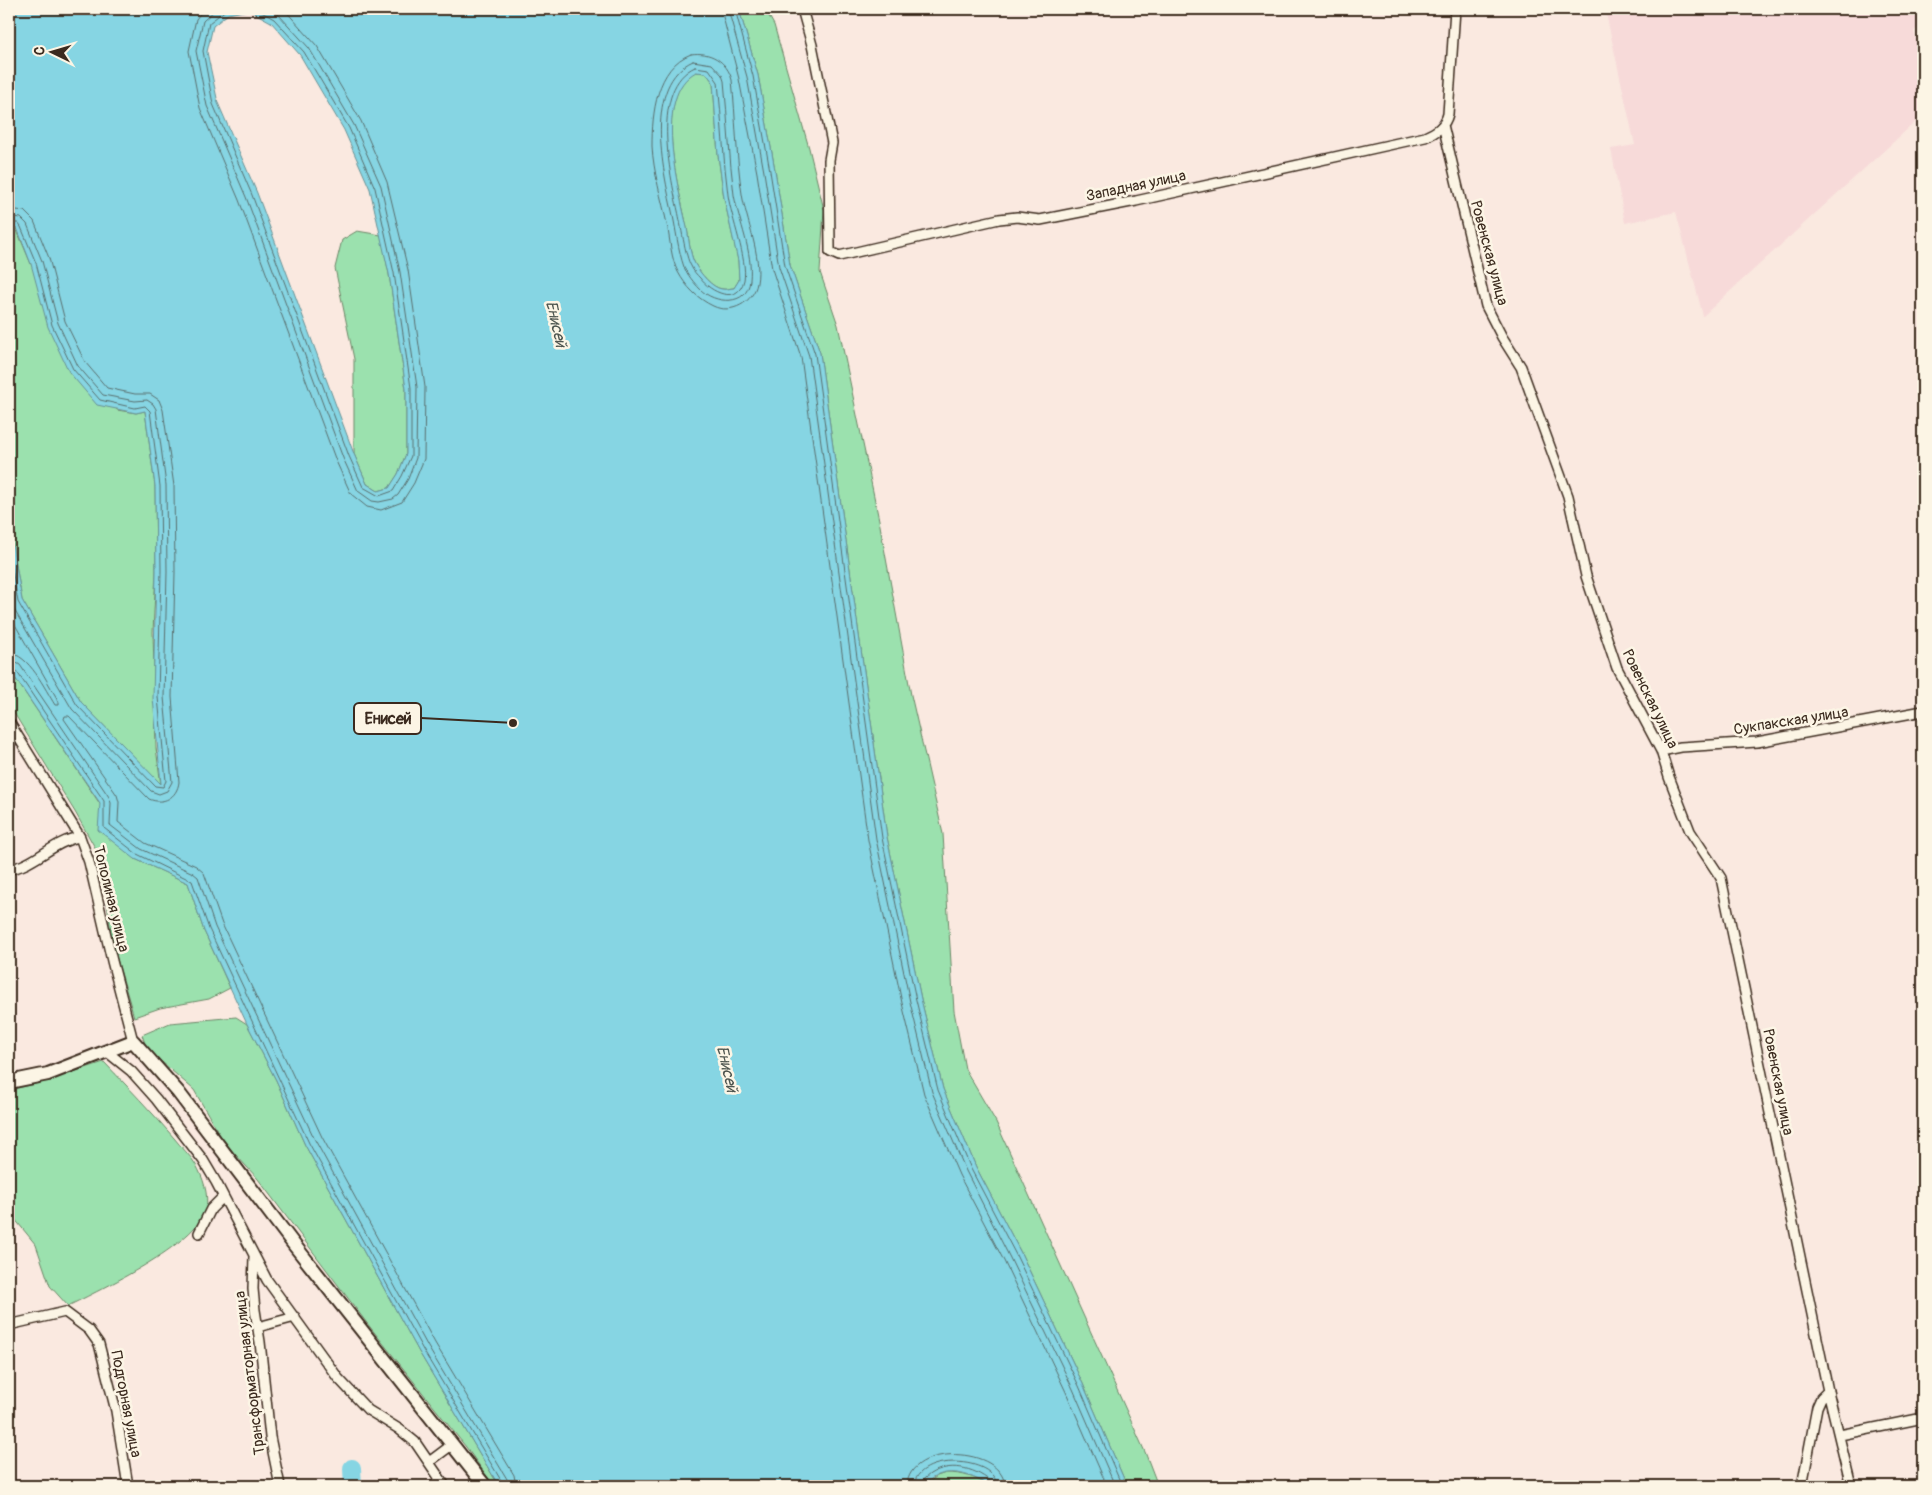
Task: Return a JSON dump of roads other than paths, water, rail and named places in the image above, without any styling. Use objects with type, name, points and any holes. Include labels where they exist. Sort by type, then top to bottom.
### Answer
[{"type":"street","name":"Западная улица","points":[[802,9],[812,45],[832,143],[829,160],[830,247],[831,252],[839,256],[999,219],[1017,217],[1040,220],[1136,202],[1425,137],[1439,130],[1444,125]]},
{"type":"street","name":"Ровенская улица","points":[[1455,9],[1450,100],[1444,125],[1486,306],[1502,337],[1521,367],[1568,496],[1586,576],[1617,668],[1662,751],[1669,777],[1690,831],[1721,878],[1828,1391],[1851,1486]]},
{"type":"street","name":"Сукпакская улица","points":[[1662,751],[1681,746],[1757,742],[1923,711]]},
{"type":"street","name":"Тополиная улица","points":[[9,722],[80,837],[89,862],[110,954],[133,1041]]},
{"type":"street","points":[[9,869],[31,860],[68,839],[80,837]]},
{"type":"street","points":[[9,1082],[48,1074],[133,1041],[178,1092],[289,1238],[486,1486]]},
{"type":"street","points":[[106,1052],[131,1072],[156,1099],[202,1160],[254,1257],[283,1304],[295,1317],[338,1378],[368,1410],[399,1429],[415,1442],[443,1483],[432,1486]]},
{"type":"street","points":[[199,1233],[211,1209],[223,1197]]},
{"type":"street","name":"Трансформаторная улица","points":[[254,1257],[253,1289],[270,1437],[280,1486]]},
{"type":"street","name":"Подгорная улица","points":[[9,1325],[65,1312],[89,1330],[99,1344],[116,1411],[128,1486]]},
{"type":"street","points":[[258,1327],[295,1317]]},
{"type":"street","points":[[1802,1486],[1817,1407],[1821,1398],[1828,1391]]},
{"type":"street","points":[[1840,1435],[1923,1418]]},
{"type":"street","points":[[429,1462],[453,1444]]},
{"type":"water","name":"Енисей","points":[[9,9],[739,9],[758,75],[790,265],[820,353],[887,837],[921,999],[943,1089],[976,1167],[1021,1253],[1083,1384],[1127,1486],[989,1486],[965,1474],[947,1473],[931,1479],[924,1486],[499,1486],[419,1352],[305,1145],[276,1080],[247,1024],[204,931],[188,883],[135,859],[98,830],[100,803],[9,669],[9,524],[22,600],[81,702],[161,784],[153,698],[156,571],[155,486],[145,411],[136,413],[97,405],[69,372],[48,327],[31,264],[17,228],[9,227]],"holes":[[[249,10],[271,22],[300,55],[344,130],[370,189],[389,274],[406,389],[406,454],[398,474],[389,488],[378,491],[367,484],[354,454],[257,193],[218,103],[207,52],[213,26],[228,14]],[[696,72],[706,73],[713,82],[718,155],[724,198],[738,261],[739,280],[734,288],[724,289],[714,286],[703,276],[693,260],[674,165],[672,120],[675,100],[683,84]]]},
{"type":"waterway","points":[[352,1468],[353,1486]]},
{"type":"place","name":"Енисей","points":[[513,723]]}]
